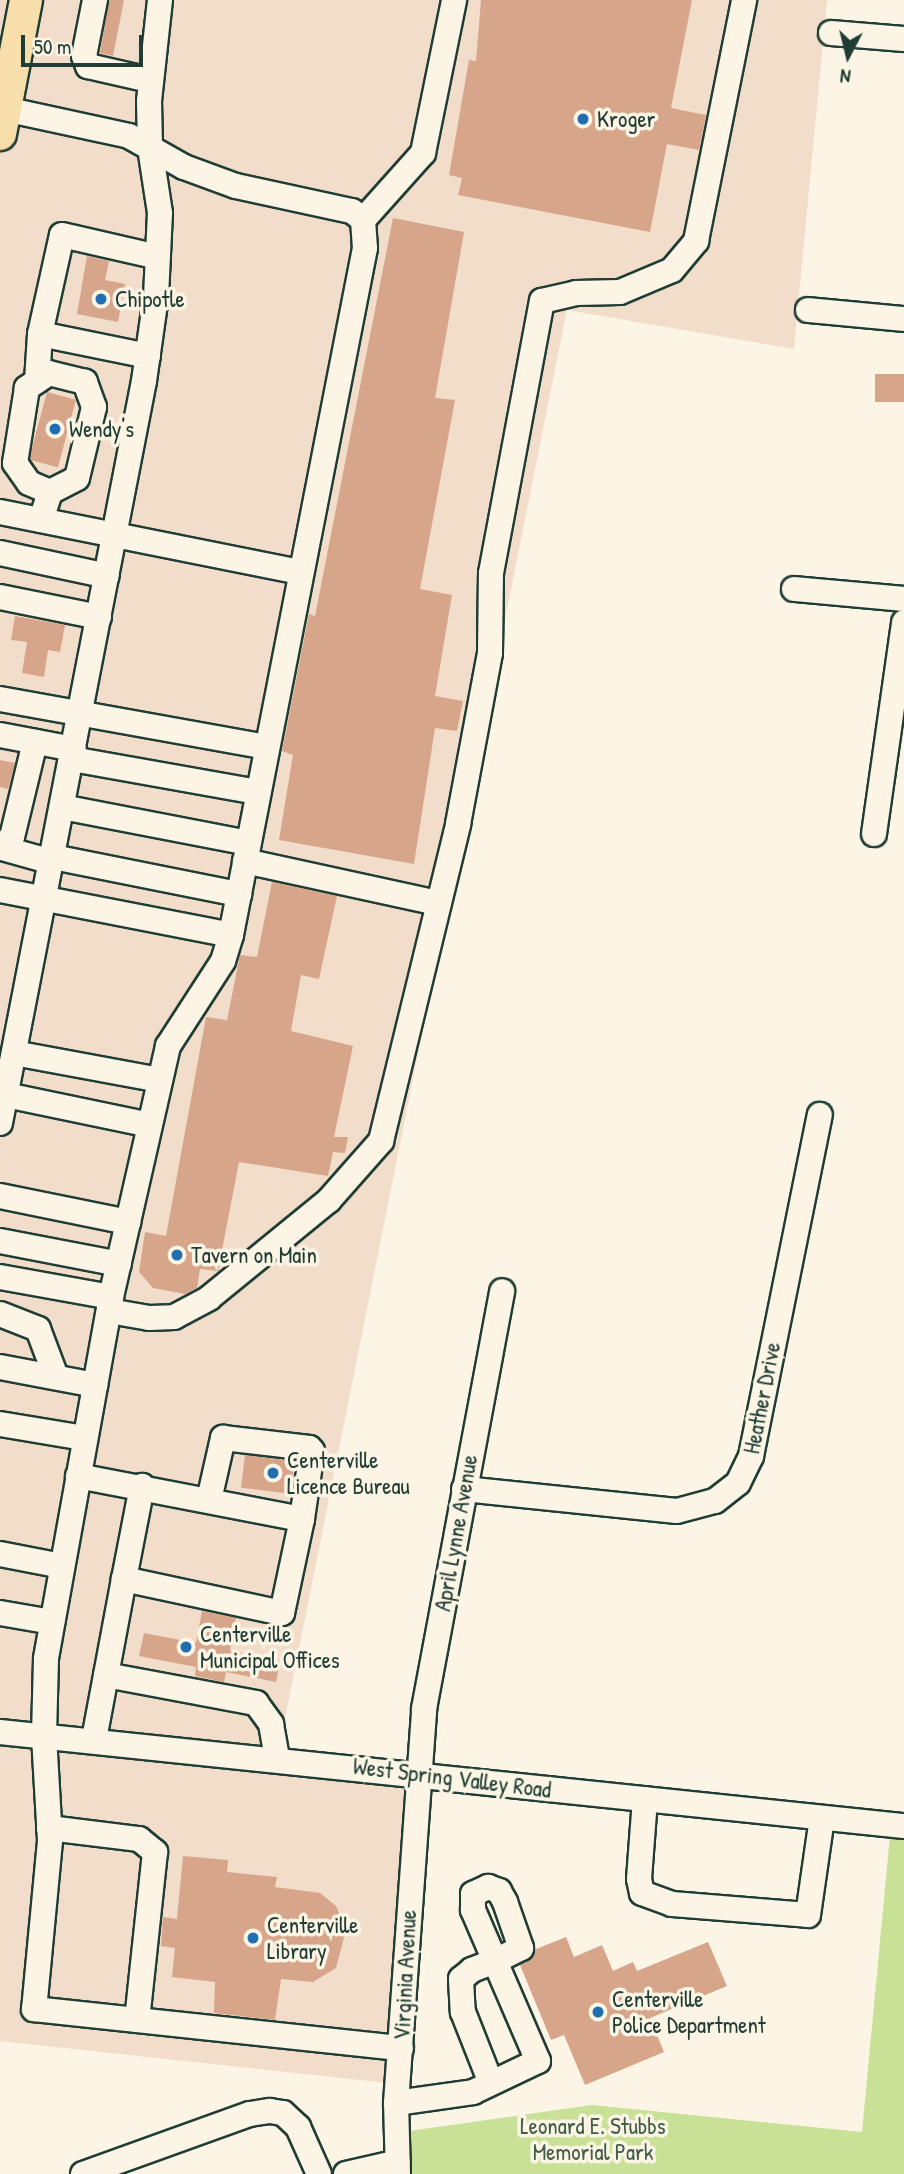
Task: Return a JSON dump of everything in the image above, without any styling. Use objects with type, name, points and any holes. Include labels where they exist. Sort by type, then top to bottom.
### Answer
[{"type":"main road","points":[[2,117],[26,0]]},
{"type":"street","points":[[95,0],[84,56],[88,66],[149,80]]},
{"type":"street","points":[[0,1124],[148,356],[160,213],[150,148],[149,80],[160,0]]},
{"type":"street","points":[[401,2048],[34,2009],[49,1828],[44,1736],[52,1622],[110,1304],[168,1046],[223,961],[231,935],[365,248],[363,220],[423,153],[454,0]]},
{"type":"street","points":[[0,1277],[110,1304],[149,1318],[174,1317],[209,1298],[319,1209],[362,1166],[381,1141],[438,902],[490,653],[491,573],[542,301],[576,293],[620,292],[672,270],[696,241],[744,0]]},
{"type":"street","points":[[831,33],[904,39]]},
{"type":"street","points":[[2,117],[129,136],[184,167],[236,186],[352,211],[363,220]]},
{"type":"street","points":[[37,381],[40,334],[62,235],[158,257]]},
{"type":"street","points":[[808,310],[904,319]]},
{"type":"street","points":[[40,334],[148,356]]},
{"type":"street","points":[[41,520],[50,492],[77,478],[94,407],[85,382],[49,373],[27,388],[15,463],[29,482],[50,492]]},
{"type":"street","points":[[0,512],[302,572]]},
{"type":"street","points":[[0,553],[107,576]]},
{"type":"street","points":[[794,589],[904,599]]},
{"type":"street","points":[[0,597],[99,617]]},
{"type":"street","points":[[874,834],[904,622]]},
{"type":"street","points":[[0,699],[267,747]]},
{"type":"street","points":[[0,735],[73,754],[258,792]]},
{"type":"street","points":[[1,848],[12,837],[31,767],[34,742]]},
{"type":"street","points":[[62,807],[438,902]]},
{"type":"street","points":[[1,848],[239,894]]},
{"type":"street","points":[[0,890],[231,935]]},
{"type":"street","points":[[14,1053],[159,1080]]},
{"type":"street","points":[[6,1094],[149,1125]]},
{"type":"street","name":"Heather Drive","points":[[464,1489],[677,1511],[715,1501],[738,1483],[751,1457],[820,1115]]},
{"type":"street","points":[[0,1196],[128,1222]]},
{"type":"street","points":[[0,1241],[119,1264]]},
{"type":"street","name":"April Lynne Avenue","points":[[417,1776],[424,1709],[502,1292]]},
{"type":"street","points":[[0,1314],[38,1329],[56,1377]]},
{"type":"street","points":[[0,1367],[95,1385]]},
{"type":"street","points":[[0,1424],[85,1438]]},
{"type":"street","points":[[124,1579],[282,1613],[302,1519],[312,1451],[309,1448],[223,1438],[209,1500]]},
{"type":"street","points":[[78,1476],[142,1486],[302,1519]]},
{"type":"street","points":[[94,1740],[142,1486]]},
{"type":"street","points":[[0,1554],[62,1566]]},
{"type":"street","points":[[0,1613],[52,1622]]},
{"type":"street","points":[[106,1675],[256,1703],[271,1724],[277,1759]]},
{"type":"street","name":"West Spring Valley Road","points":[[0,1731],[904,1826]]},
{"type":"street","name":"Virginia Avenue","points":[[398,2168],[396,2102],[417,1776]]},
{"type":"street","points":[[645,1800],[639,1879],[642,1893],[672,1904],[808,1914],[822,1818]]},
{"type":"street","points":[[49,1828],[139,1839],[155,1852],[137,2020]]},
{"type":"street","points":[[396,2102],[472,2092],[538,2061],[495,1961],[461,1979],[459,1994],[491,2083]]},
{"type":"street","points":[[83,2174],[250,2114],[270,2111],[283,2113],[299,2127],[319,2174]]},
{"type":"street","points":[[346,2174],[398,2168]]},
{"type":"shaded area","points":[[0,0],[827,0],[794,349],[567,310],[277,1758],[417,1776],[397,2084],[0,2041]]},
{"type":"green space","name":"Leonard E. Stubbs Memorial Park","points":[[891,1825],[904,1826],[904,2174],[398,2174],[395,2133],[592,2105],[862,2132]]},
{"type":"building","points":[[109,0],[124,0],[113,56],[100,53]]},
{"type":"building","name":"Kroger","points":[[481,0],[692,0],[671,108],[706,115],[699,150],[667,144],[650,232],[458,195],[462,178],[449,175],[469,60],[476,61]]},
{"type":"building","points":[[393,218],[464,232],[435,398],[455,400],[420,589],[452,595],[435,696],[463,701],[457,731],[435,728],[414,864],[279,840],[293,755],[282,751],[309,614],[315,616]]},
{"type":"building","name":"Chipotle","points":[[87,256],[109,261],[105,280],[125,284],[118,322],[77,314]]},
{"type":"building","points":[[875,374],[904,374],[904,402],[875,402]]},
{"type":"building","name":"Wendy's","points":[[47,392],[76,400],[58,467],[29,460]]},
{"type":"building","points":[[15,616],[65,625],[60,652],[48,650],[44,677],[22,673],[27,642],[11,640]]},
{"type":"building","points":[[0,760],[15,763],[8,789],[0,787]]},
{"type":"building","points":[[272,882],[337,896],[319,979],[301,975],[291,1031],[353,1046],[334,1137],[348,1137],[345,1153],[333,1152],[328,1176],[239,1162],[218,1271],[200,1269],[197,1288],[185,1294],[153,1288],[139,1272],[145,1232],[166,1236],[206,1017],[227,1020],[240,955],[257,957]]},
{"type":"building","name":"Centerville Licence Bureau","points":[[245,1455],[295,1461],[291,1494],[241,1488]]},
{"type":"building","name":"Centerville Municipal Offices","points":[[202,1611],[236,1618],[230,1651],[280,1661],[276,1682],[226,1672],[224,1682],[195,1676],[196,1667],[139,1656],[144,1633],[196,1643]]},
{"type":"building","name":"Centerville Library","points":[[183,1856],[228,1860],[227,1872],[277,1877],[275,1887],[320,1893],[336,1906],[346,1930],[336,1968],[313,1982],[281,1979],[275,2020],[214,2013],[215,1982],[172,1977],[175,1948],[161,1946],[163,1917],[177,1919]]},
{"type":"building","name":"Centerville Police Department","points":[[566,1937],[574,1957],[602,1945],[613,1971],[633,1962],[637,1971],[708,1942],[727,1986],[650,2018],[664,2052],[585,2085],[564,2035],[551,2040],[520,1965],[536,1949]]},
{"type":"place","name":"Kroger","points":[[583,119]]},
{"type":"place","name":"Chipotle","points":[[101,299]]},
{"type":"place","name":"Wendy's","points":[[55,429]]},
{"type":"place","name":"Tavern on Main","points":[[177,1255]]},
{"type":"place","name":"Centerville Licence Bureau","points":[[273,1473]]},
{"type":"place","name":"Centerville Municipal Offices","points":[[186,1647]]},
{"type":"place","name":"Centerville Library","points":[[253,1938]]},
{"type":"place","name":"Centerville Police Department","points":[[598,2012]]}]
